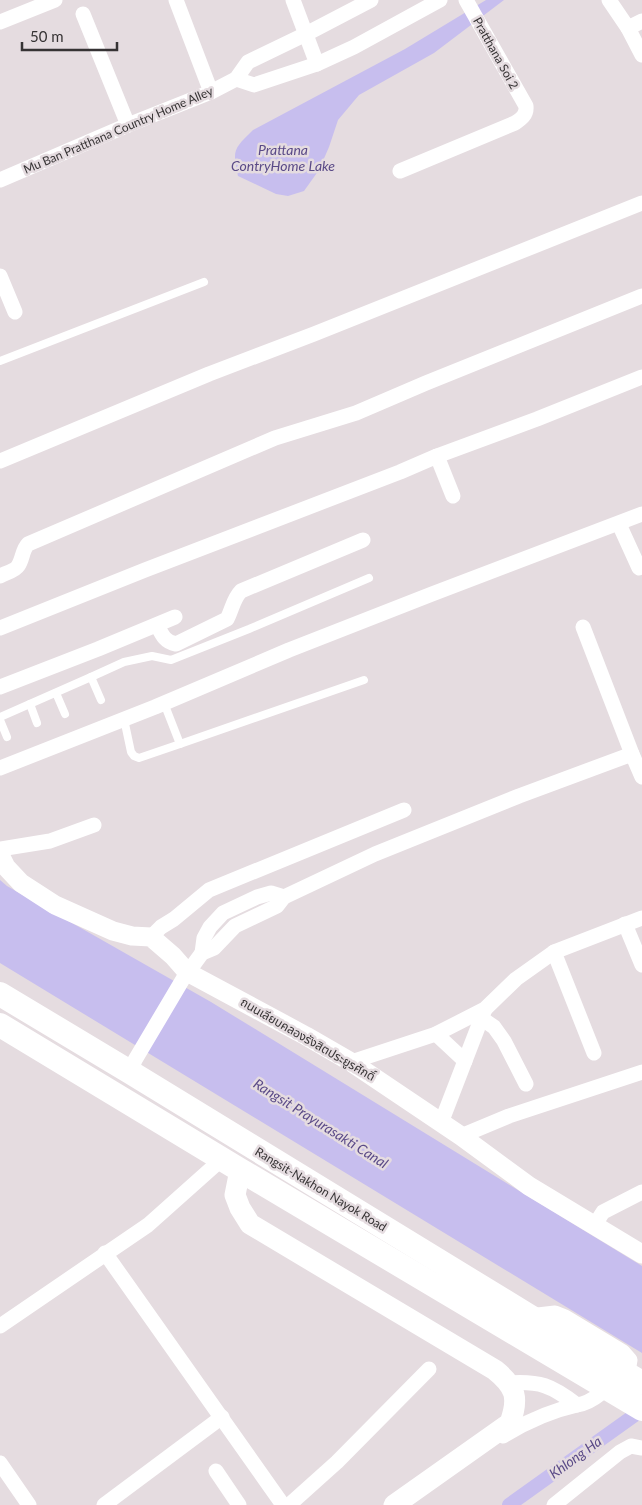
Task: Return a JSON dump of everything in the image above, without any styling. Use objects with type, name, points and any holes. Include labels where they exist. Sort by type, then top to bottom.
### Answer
[{"type":"main road","name":"Rangsit-Nakhon Nayok Road","points":[[0,994],[132,1066],[529,1316],[605,1374],[642,1409]]},
{"type":"main road","name":"Rangsit-Nakhon Nayok Road","points":[[0,1025],[231,1165],[605,1374],[642,1383]]},
{"type":"main road","points":[[231,1165],[240,1208],[250,1224],[495,1370],[508,1383],[514,1393],[516,1401],[515,1410],[510,1423],[394,1505]]},
{"type":"street","points":[[0,22],[55,0]]},
{"type":"street","points":[[176,0],[211,92]]},
{"type":"street","points":[[293,0],[317,64]]},
{"type":"street","name":"Mu Ban Pratthana Country Home Alley","points":[[0,180],[211,92],[236,79],[248,62],[370,0]]},
{"type":"street","points":[[236,79],[254,85],[317,64],[354,47],[440,0]]},
{"type":"street","points":[[609,0],[635,24],[642,55]]},
{"type":"street","name":"Pratthana Soi 2","points":[[400,170],[514,123],[525,115],[527,111],[526,106],[467,1]]},
{"type":"street","points":[[83,14],[128,125]]},
{"type":"street","points":[[0,460],[209,374],[642,203]]},
{"type":"street","points":[[0,276],[15,312]]},
{"type":"street","points":[[0,576],[14,570],[18,566],[25,547],[37,540],[275,438],[356,413],[642,296]]},
{"type":"street","points":[[0,628],[642,377]]},
{"type":"street","points":[[437,456],[453,496]]},
{"type":"street","points":[[0,768],[164,703],[289,650],[642,514]]},
{"type":"street","points":[[619,524],[639,568]]},
{"type":"street","points":[[157,626],[165,640],[176,644],[227,618],[235,598],[241,591],[363,540]]},
{"type":"street","points":[[0,687],[157,626],[175,617]]},
{"type":"street","points":[[583,627],[642,776]]},
{"type":"street","points":[[132,1066],[185,975],[202,954],[204,938],[210,926],[223,912],[271,893],[284,897],[375,854],[519,796],[632,754]]},
{"type":"street","points":[[0,855],[6,867],[21,883],[55,905],[113,932],[151,937],[209,890],[404,810]]},
{"type":"street","points":[[0,849],[50,841],[94,825]]},
{"type":"street","points":[[351,1062],[436,1034],[483,1013],[516,979],[554,952],[642,918]]},
{"type":"street","points":[[625,924],[642,965]]},
{"type":"street","name":"ถนนเลียบคลองรังสิตประยูรศักดิ์","points":[[151,937],[173,956],[185,975],[306,1036],[351,1062],[461,1136],[529,1186],[642,1254]]},
{"type":"street","points":[[554,952],[594,1054]]},
{"type":"street","points":[[442,1123],[483,1013]]},
{"type":"street","points":[[483,1013],[504,1041],[526,1084]]},
{"type":"street","points":[[436,1034],[465,1061]]},
{"type":"street","points":[[461,1136],[509,1116],[642,1072]]},
{"type":"street","points":[[0,1326],[148,1225],[231,1165]]},
{"type":"street","points":[[594,1226],[603,1212],[642,1192]]},
{"type":"street","points":[[106,1253],[284,1505]]},
{"type":"street","points":[[484,1442],[502,1437],[518,1427],[555,1410],[592,1401],[630,1366],[630,1360],[623,1352],[556,1313],[529,1316]]},
{"type":"street","points":[[289,1505],[337,1462],[429,1369]]},
{"type":"street","points":[[508,1383],[528,1382],[542,1384],[563,1394],[577,1405]]},
{"type":"street","points":[[104,1505],[222,1417]]},
{"type":"street","points":[[554,1505],[620,1452],[631,1446],[642,1448]]},
{"type":"street","points":[[0,1463],[29,1505]]},
{"type":"street","points":[[216,1471],[239,1505]]},
{"type":"lane","points":[[0,361],[204,282]]},
{"type":"lane","points":[[7,737],[0,718],[124,662],[152,656],[171,660],[369,578]]},
{"type":"lane","points":[[91,677],[100,700]]},
{"type":"lane","points":[[124,719],[131,752],[139,758],[364,680]]},
{"type":"lane","points":[[56,692],[64,714]]},
{"type":"lane","points":[[164,703],[180,744]]},
{"type":"lane","points":[[30,704],[37,723]]},
{"type":"water","name":"Prattana ContryHome Lake","points":[[486,0],[504,0],[434,53],[359,95],[338,120],[319,170],[304,191],[288,196],[276,194],[238,176],[235,160],[236,150],[253,130],[405,49]]},
{"type":"water","name":"Rangsit Prayurasakti Canal","points":[[0,880],[7,886],[211,1002],[642,1266],[642,1353],[0,963]]},
{"type":"waterway","name":"Khlong Ha","points":[[509,1505],[642,1410]]}]
